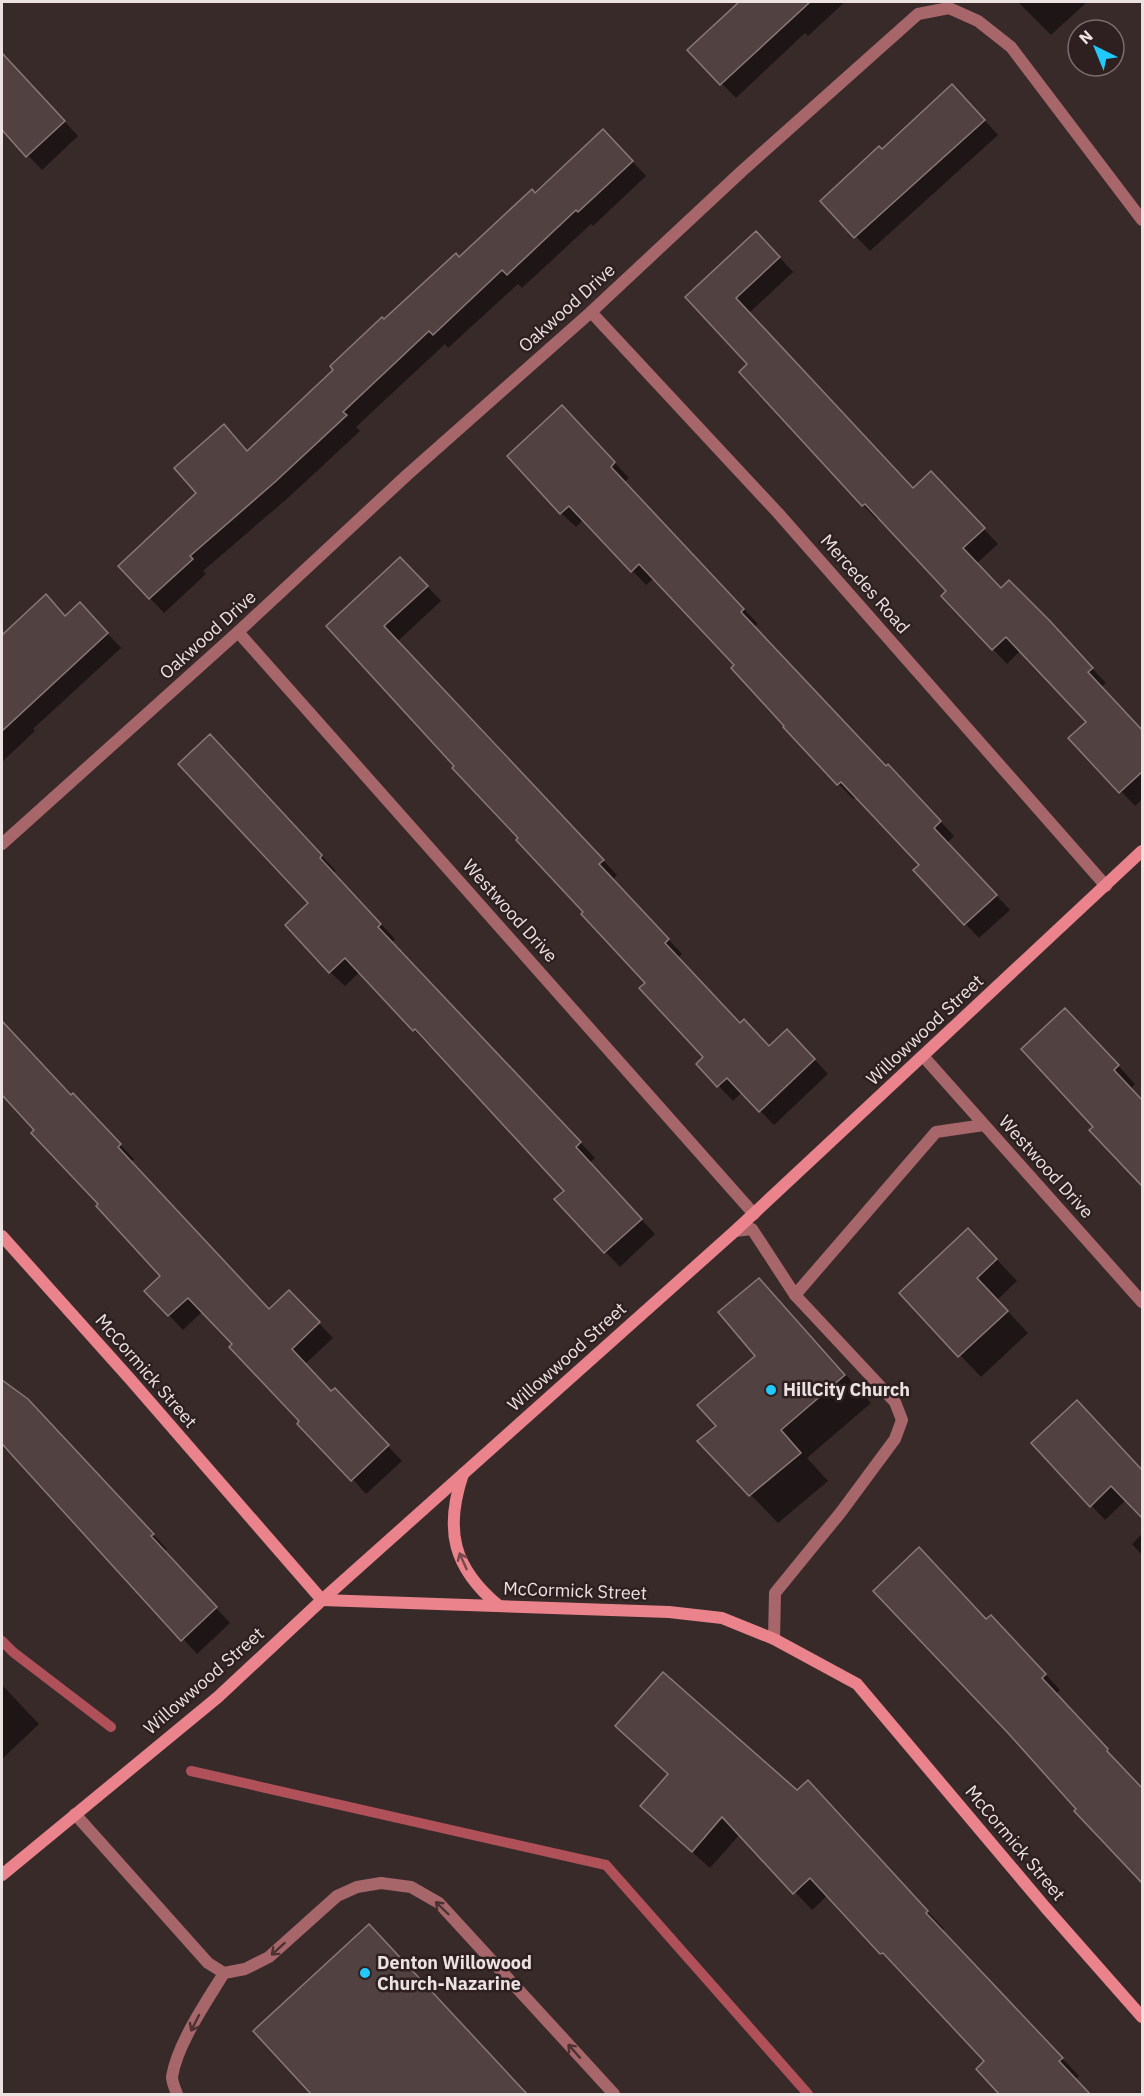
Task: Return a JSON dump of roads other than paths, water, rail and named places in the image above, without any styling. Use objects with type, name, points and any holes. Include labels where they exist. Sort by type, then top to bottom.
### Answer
[{"type":"street","name":"Oakwood Drive","points":[[2,844],[238,632],[407,475],[591,312],[742,171],[918,15],[949,8],[978,21],[1011,47],[1143,220]]},
{"type":"street","name":"Mercedes Road","points":[[591,312],[778,513],[1106,886]]},
{"type":"street","name":"Westwood Drive","points":[[238,632],[754,1214]]},
{"type":"street","name":"Willowwood Street","points":[[2,1875],[218,1697],[322,1600],[754,1214],[1143,851]]},
{"type":"street","name":"Westwood Drive","points":[[923,1056],[1143,1302]]},
{"type":"street","points":[[795,1295],[936,1132],[984,1125]]},
{"type":"street","points":[[735,1231],[753,1228],[795,1295],[895,1402],[902,1420],[895,1439],[855,1494],[775,1593],[774,1639]]},
{"type":"street","name":"McCormick Street","points":[[2,1236],[322,1600],[680,1613],[722,1618],[774,1639],[857,1684],[1045,1907],[1143,2017]]},
{"type":"street","points":[[463,1474],[456,1496],[453,1519],[455,1542],[461,1561],[471,1578],[499,1606]]},
{"type":"street","points":[[75,1814],[208,1963],[224,1973],[245,1969],[269,1957],[336,1896],[357,1887],[381,1883],[411,1887],[439,1903],[614,2094]]},
{"type":"street","points":[[177,2094],[172,2079],[179,2053],[224,1973]]},
{"type":"waterway","points":[[2,1641],[13,1652],[111,1727]]},
{"type":"waterway","points":[[191,1771],[606,1865],[808,2094]]},
{"type":"place","name":"HillCity Church","points":[[771,1390]]},
{"type":"place","name":"Denton Willowood Church-Nazarine","points":[[365,1973]]}]
